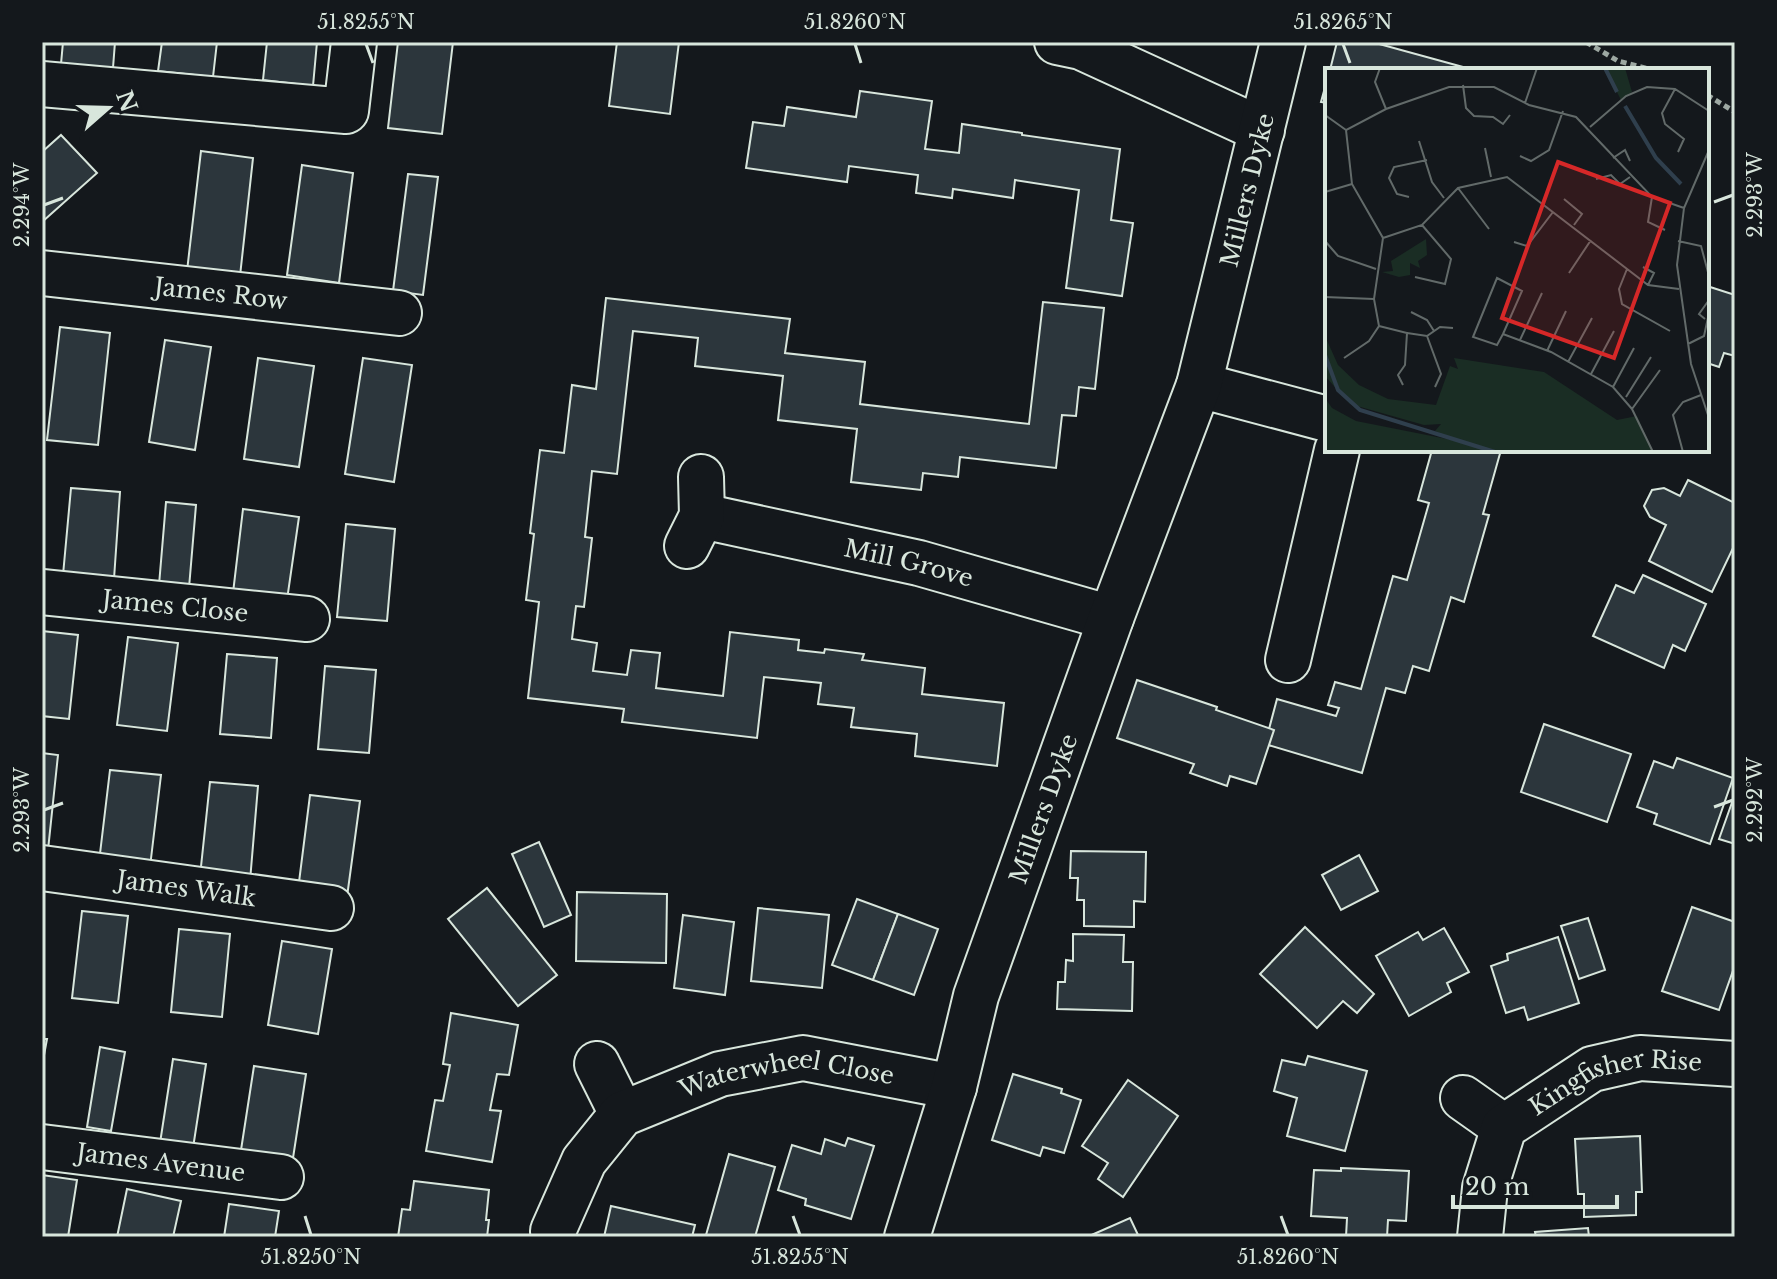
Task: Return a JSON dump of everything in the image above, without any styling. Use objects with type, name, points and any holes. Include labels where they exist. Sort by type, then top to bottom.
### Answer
[{"type":"street","points":[[42,84],[346,111],[354,42]]},
{"type":"street","points":[[1057,42],[1081,47],[1262,130]]},
{"type":"street","name":"Millers Dyke","points":[[907,1237],[954,1087],[976,996],[1111,618],[1199,385],[1283,42]]},
{"type":"street","name":"James Row","points":[[42,273],[399,313]]},
{"type":"street","points":[[1199,385],[1325,418]]},
{"type":"street","points":[[1288,660],[1337,452]]},
{"type":"street","name":"Mill Grove","points":[[697,513],[919,563],[1111,618]]},
{"type":"street","name":"James Close","points":[[42,592],[307,619]]},
{"type":"street","name":"James Walk","points":[[42,868],[331,908]]},
{"type":"street","name":"Waterwheel Close","points":[[554,1237],[553,1231],[584,1161],[622,1114],[720,1074],[803,1058],[954,1087]]},
{"type":"street","name":"Kingfisher Rise","points":[[1480,1237],[1485,1188],[1504,1127],[1592,1069],[1640,1058],[1735,1064]]},
{"type":"street","points":[[597,1064],[622,1114]]},
{"type":"street","name":"Kingfisher Rise","points":[[1463,1098],[1504,1127]]},
{"type":"street","name":"James Avenue","points":[[42,1147],[281,1177]]},
{"type":"path","points":[[1586,42],[1618,61],[1645,68]]},
{"type":"path","points":[[1709,96],[1735,112]]},
{"type":"building","points":[[63,42],[115,42],[113,68],[61,64]]},
{"type":"building","points":[[162,42],[217,42],[213,77],[158,71]]},
{"type":"building","points":[[267,42],[317,42],[313,86],[263,80]]},
{"type":"building","points":[[398,42],[453,42],[442,134],[388,128]]},
{"type":"building","points":[[617,42],[679,42],[670,114],[609,106]]},
{"type":"building","points":[[1337,42],[1372,42],[1467,68],[1330,68]]},
{"type":"building","points":[[860,91],[932,101],[925,149],[959,153],[962,124],[1120,149],[1111,220],[1133,223],[1122,296],[1066,288],[1079,190],[1015,180],[1013,198],[953,189],[952,198],[916,193],[918,175],[849,166],[847,182],[746,168],[753,122],[784,126],[787,107],[856,117]]},
{"type":"building","points":[[61,135],[97,173],[42,222],[42,152]]},
{"type":"building","points":[[201,151],[253,158],[240,276],[187,271]]},
{"type":"building","points":[[302,165],[353,173],[339,283],[287,275]]},
{"type":"building","points":[[408,174],[438,177],[423,295],[393,291]]},
{"type":"building","points":[[1709,287],[1735,295],[1735,356],[1724,353],[1719,367],[1709,364]]},
{"type":"building","points":[[606,298],[790,319],[785,353],[865,362],[860,404],[1029,424],[1043,302],[1104,308],[1095,389],[1079,387],[1076,416],[1062,415],[1056,468],[960,457],[958,477],[923,473],[921,490],[851,482],[857,429],[778,420],[783,376],[695,366],[698,338],[633,331],[617,474],[592,471],[585,537],[592,538],[584,607],[576,606],[572,639],[597,643],[593,671],[627,675],[631,650],[660,653],[656,688],[723,696],[730,632],[799,640],[798,650],[824,653],[825,649],[864,654],[862,660],[925,668],[922,694],[1004,703],[997,766],[915,756],[917,734],[851,727],[854,708],[818,704],[821,683],[764,677],[757,738],[622,722],[624,709],[528,698],[539,602],[526,600],[540,450],[564,453],[572,385],[596,389]]},
{"type":"building","points":[[60,327],[110,333],[98,445],[47,440]]},
{"type":"building","points":[[165,340],[211,347],[195,450],[149,442]]},
{"type":"building","points":[[258,358],[314,366],[299,467],[244,459]]},
{"type":"building","points":[[363,358],[412,365],[394,482],[345,474]]},
{"type":"building","points":[[1431,452],[1500,452],[1483,514],[1489,515],[1464,602],[1451,597],[1429,671],[1413,666],[1405,693],[1386,688],[1362,773],[1265,744],[1277,699],[1336,716],[1339,708],[1328,705],[1335,682],[1361,689],[1393,576],[1407,580],[1429,503],[1418,500]]},
{"type":"building","points":[[1688,480],[1735,503],[1735,544],[1712,592],[1649,561],[1666,525],[1650,517],[1644,506],[1652,490],[1664,488],[1680,496]]},
{"type":"building","points":[[71,488],[120,492],[114,579],[63,575]]},
{"type":"building","points":[[166,502],[196,505],[189,588],[159,585]]},
{"type":"building","points":[[243,509],[299,517],[287,600],[233,593]]},
{"type":"building","points":[[346,524],[395,529],[387,621],[337,617]]},
{"type":"building","points":[[1643,575],[1706,604],[1685,651],[1673,645],[1664,668],[1593,636],[1616,585],[1634,593]]},
{"type":"building","points":[[42,631],[78,635],[69,719],[42,716]]},
{"type":"building","points":[[128,637],[178,643],[167,731],[117,725]]},
{"type":"building","points":[[227,654],[277,658],[271,738],[220,734]]},
{"type":"building","points":[[325,666],[376,670],[369,753],[318,749]]},
{"type":"building","points":[[1137,680],[1274,730],[1256,784],[1230,776],[1227,786],[1190,773],[1194,764],[1117,738]]},
{"type":"building","points":[[1544,724],[1631,754],[1607,822],[1521,792]]},
{"type":"building","points":[[42,753],[58,755],[48,850],[42,849]]},
{"type":"building","points":[[1677,758],[1733,778],[1710,844],[1654,824],[1657,814],[1637,807],[1654,761],[1673,768]]},
{"type":"building","points":[[110,770],[161,775],[150,867],[99,862]]},
{"type":"building","points":[[210,782],[258,786],[250,881],[200,876]]},
{"type":"building","points":[[1735,794],[1735,844],[1719,839]]},
{"type":"building","points":[[310,795],[360,801],[347,897],[298,890]]},
{"type":"building","points":[[539,842],[571,915],[544,927],[512,854]]},
{"type":"building","points":[[1071,851],[1146,852],[1145,902],[1134,901],[1134,927],[1084,926],[1084,900],[1077,900],[1078,878],[1070,878]]},
{"type":"building","points":[[1359,855],[1378,891],[1341,910],[1322,875]]},
{"type":"building","points":[[487,888],[557,975],[518,1006],[448,919]]},
{"type":"building","points":[[577,892],[667,894],[666,963],[576,961]]},
{"type":"building","points":[[857,899],[898,914],[873,980],[832,965]]},
{"type":"building","points":[[1692,907],[1735,922],[1735,965],[1719,1010],[1662,991]]},
{"type":"building","points":[[758,908],[829,915],[822,988],[751,981]]},
{"type":"building","points":[[82,911],[128,916],[118,1003],[72,998]]},
{"type":"building","points":[[898,914],[938,929],[914,995],[873,980]]},
{"type":"building","points":[[683,915],[734,922],[725,995],[674,988]]},
{"type":"building","points":[[1588,918],[1605,970],[1579,979],[1561,926]]},
{"type":"building","points":[[1305,927],[1374,994],[1357,1013],[1343,1001],[1317,1028],[1260,974]]},
{"type":"building","points":[[1444,928],[1469,972],[1447,983],[1451,992],[1409,1016],[1376,956],[1418,932],[1423,940]]},
{"type":"building","points":[[179,929],[230,934],[222,1017],[171,1012]]},
{"type":"building","points":[[1073,934],[1124,935],[1123,962],[1133,962],[1132,1011],[1057,1009],[1058,982],[1065,982],[1066,960],[1073,961]]},
{"type":"building","points":[[1558,937],[1579,1003],[1528,1020],[1524,1007],[1506,1013],[1491,966],[1508,960],[1507,954]]},
{"type":"building","points":[[282,941],[332,949],[318,1034],[268,1025]]},
{"type":"building","points":[[451,1013],[518,1025],[509,1075],[497,1074],[490,1110],[501,1111],[492,1162],[426,1151],[435,1100],[443,1101],[450,1065],[443,1064]]},
{"type":"building","points":[[42,1039],[47,1039],[42,1066]]},
{"type":"building","points":[[100,1047],[125,1052],[111,1131],[87,1127]]},
{"type":"building","points":[[1308,1056],[1367,1071],[1345,1151],[1287,1136],[1297,1098],[1274,1091],[1282,1060],[1305,1065]]},
{"type":"building","points":[[173,1059],[206,1064],[193,1148],[160,1143]]},
{"type":"building","points":[[254,1066],[306,1074],[293,1158],[241,1150]]},
{"type":"building","points":[[1013,1074],[1062,1089],[1061,1093],[1081,1100],[1064,1153],[1043,1147],[1040,1156],[992,1140]]},
{"type":"building","points":[[1128,1080],[1178,1116],[1123,1197],[1098,1179],[1108,1163],[1082,1146]]},
{"type":"building","points":[[1640,1136],[1642,1192],[1636,1192],[1636,1215],[1584,1217],[1584,1194],[1578,1194],[1575,1139]]},
{"type":"building","points":[[848,1138],[874,1146],[851,1219],[805,1205],[806,1199],[778,1190],[792,1145],[821,1154],[825,1139],[845,1146]]},
{"type":"building","points":[[729,1154],[775,1167],[755,1237],[706,1235]]},
{"type":"building","points":[[1341,1168],[1409,1171],[1406,1221],[1388,1220],[1387,1237],[1346,1237],[1347,1218],[1311,1216],[1314,1170],[1341,1171]]},
{"type":"building","points":[[42,1175],[77,1180],[68,1237],[42,1237]]},
{"type":"building","points":[[414,1181],[489,1190],[487,1237],[398,1237],[402,1209],[410,1210]]},
{"type":"building","points":[[127,1189],[181,1201],[173,1237],[117,1237]]},
{"type":"building","points":[[229,1204],[279,1211],[275,1237],[224,1237]]},
{"type":"building","points":[[611,1206],[695,1225],[692,1237],[604,1237]]},
{"type":"building","points":[[1130,1218],[1139,1237],[1087,1237]]},
{"type":"building","points":[[1588,1228],[1589,1237],[1536,1237],[1535,1232]]}]
